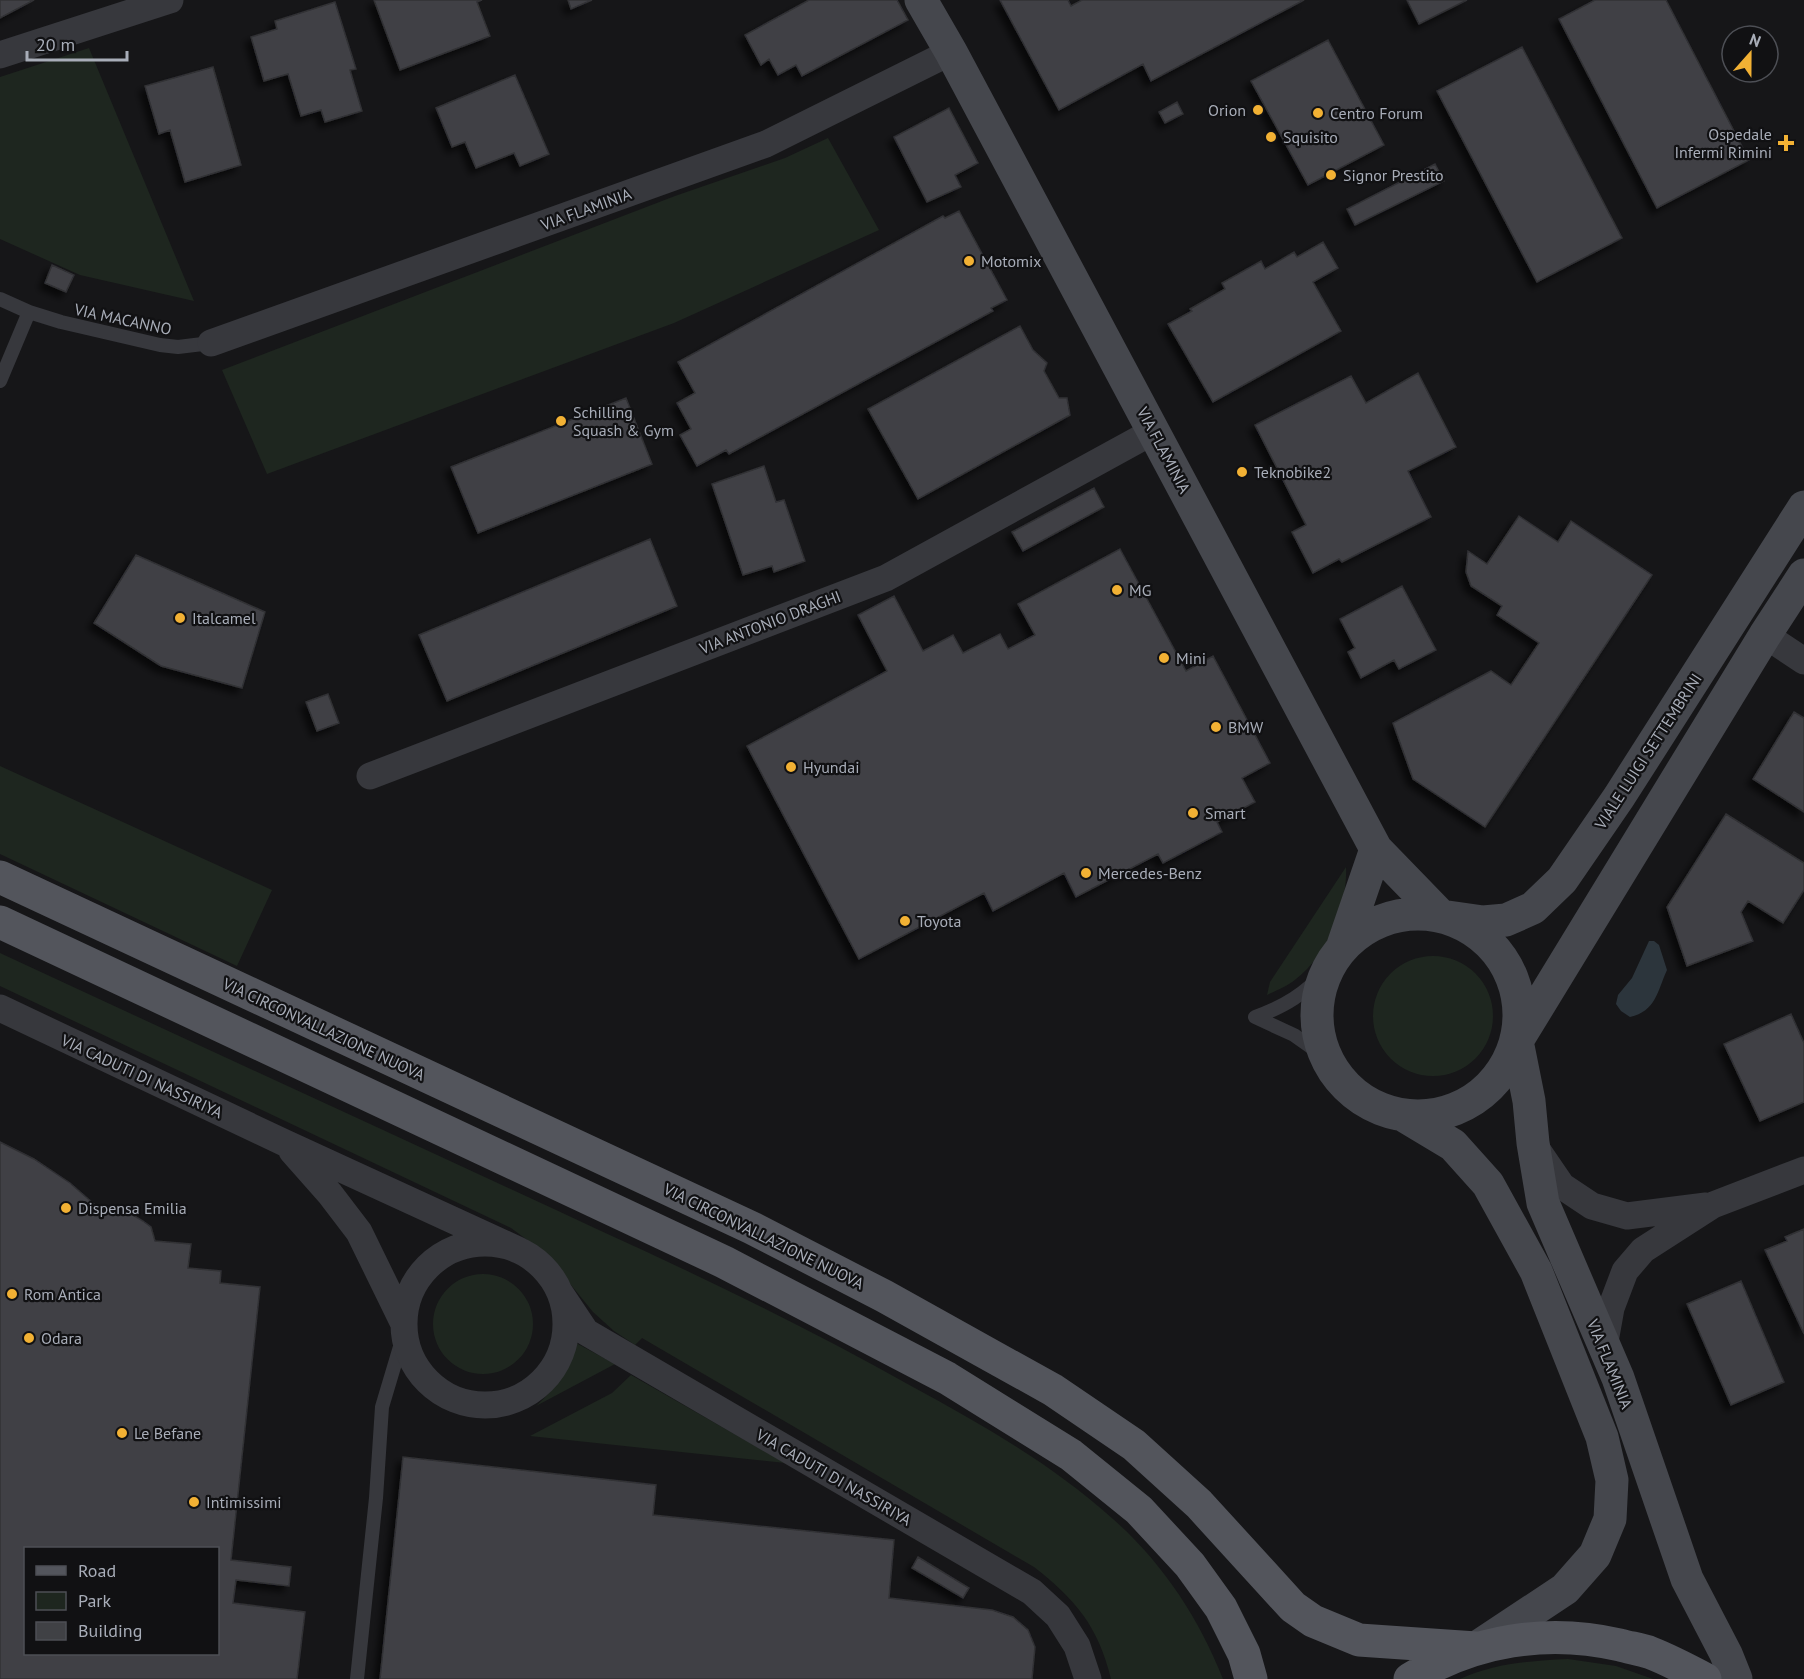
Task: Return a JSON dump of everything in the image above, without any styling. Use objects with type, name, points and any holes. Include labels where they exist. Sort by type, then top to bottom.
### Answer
[{"type":"main road","name":"VIA FLAMINIA","points":[[921,0],[951,51],[1376,849],[1441,916]]},
{"type":"main road","name":"VIALE LUIGI SETTEMBRINI","points":[[1441,916],[1483,922],[1506,920],[1533,908],[1562,880],[1619,797],[1804,507]]},
{"type":"main road","points":[[1517,1041],[1804,575]]},
{"type":"main road","name":"VIA FLAMINIA","points":[[1335,959],[1363,930],[1401,915],[1441,916],[1472,929],[1497,950],[1513,979],[1520,1011],[1517,1041],[1505,1069],[1490,1088],[1471,1102],[1449,1112],[1425,1116],[1403,1115],[1382,1110],[1363,1101],[1346,1087],[1333,1070],[1322,1046],[1317,1021],[1319,995],[1335,959],[1376,849]]},
{"type":"main road","name":"VIA CIRCONVALLAZIONE NUOVA","points":[[0,877],[752,1228],[884,1296],[1053,1390],[1134,1444],[1199,1504],[1293,1606],[1313,1621],[1359,1640],[1476,1648]]},
{"type":"main road","points":[[0,922],[724,1262],[947,1378],[1071,1455],[1139,1510],[1190,1565],[1221,1608],[1244,1653],[1251,1679]]},
{"type":"main road","name":"VIA FLAMINIA","points":[[1517,1041],[1530,1101],[1533,1143],[1543,1203],[1618,1378],[1687,1579],[1726,1654],[1736,1679]]},
{"type":"main road","name":"VIA FLAMINIA","points":[[1403,1115],[1454,1145],[1488,1184],[1536,1271],[1602,1437],[1612,1480],[1610,1519],[1594,1555],[1565,1589],[1476,1648]]},
{"type":"main road","name":"VIA CIRCONVALLAZIONE NUOVA","points":[[1410,1679],[1434,1664],[1476,1648],[1534,1637],[1593,1639],[1650,1652],[1705,1679]]},
{"type":"street","points":[[0,54],[170,0]]},
{"type":"street","name":"VIA FLAMINIA","points":[[211,343],[766,144],[951,51]]},
{"type":"street","name":"VIA ANTONIO DRAGHI","points":[[370,776],[886,578],[1154,431]]},
{"type":"street","points":[[1765,635],[1804,661]]},
{"type":"street","name":"VIA CADUTI DI NASSIRIYA","points":[[0,1008],[518,1250],[549,1274],[586,1332],[1032,1592],[1058,1616],[1077,1646],[1088,1679]]},
{"type":"street","name":"VIA CADUTI DI NASSIRIYA","points":[[285,1143],[330,1194],[358,1232],[404,1327],[408,1347],[416,1365],[436,1388],[453,1398],[473,1404],[493,1404],[508,1402],[535,1388],[558,1360],[565,1341],[565,1311],[560,1293]]},
{"type":"street","points":[[1533,1143],[1562,1186],[1592,1206],[1627,1216],[1713,1206]]},
{"type":"street","points":[[1605,1347],[1611,1308],[1625,1271],[1643,1250],[1713,1206],[1804,1170]]},
{"type":"street","name":"VIA CADUTI DI NASSIRIYA","points":[[404,1327],[406,1306],[413,1286],[424,1271],[439,1257],[457,1248],[477,1244],[498,1244],[518,1250]]},
{"type":"lane","name":"VIA MACANNO","points":[[0,299],[29,312],[61,322],[160,345],[178,347],[211,343]]},
{"type":"lane","points":[[0,381],[29,312]]},
{"type":"lane","points":[[1333,1070],[1311,1047],[1294,1035],[1254,1017],[1281,1007],[1308,990],[1335,959]]},
{"type":"lane","points":[[357,1679],[376,1498],[382,1407],[404,1327]]},
{"type":"green space","points":[[89,48],[194,301],[80,275],[0,239],[0,77]]},
{"type":"green space","points":[[828,138],[879,230],[674,323],[267,474],[222,370],[675,196],[785,158]]},
{"type":"green space","points":[[0,766],[272,890],[237,966],[0,854]]},
{"type":"green space","points":[[1346,867],[1346,881],[1339,913],[1326,943],[1307,969],[1296,979],[1267,995],[1270,982]]},
{"type":"green space","points":[[0,953],[719,1286],[836,1345],[991,1431],[1090,1499],[1131,1536],[1163,1572],[1191,1613],[1223,1679],[1111,1679],[1106,1660],[1092,1629],[1062,1591],[1034,1567],[642,1338],[635,1345],[614,1331],[593,1312],[545,1253],[511,1228],[0,986]]},
{"type":"green space","points":[[1433,956],[1456,961],[1475,974],[1488,993],[1493,1016],[1488,1039],[1475,1058],[1456,1071],[1433,1076],[1410,1071],[1391,1058],[1378,1039],[1373,1016],[1378,993],[1391,974],[1410,961]]},
{"type":"green space","points":[[483,1274],[502,1278],[518,1289],[529,1305],[533,1324],[529,1343],[518,1359],[502,1370],[483,1374],[464,1370],[448,1359],[437,1343],[433,1324],[437,1305],[448,1289],[464,1278]]},
{"type":"green space","points":[[576,1343],[615,1364],[536,1406],[561,1378]]},
{"type":"green space","points":[[631,1375],[785,1463],[530,1436],[612,1393]]},
{"type":"green space","points":[[1568,1659],[1616,1666],[1653,1679],[1460,1679],[1500,1666]]},
{"type":"shaded area","points":[[1649,941],[1654,941],[1659,945],[1667,970],[1658,993],[1650,1005],[1639,1014],[1630,1017],[1616,1004],[1618,995],[1632,978]]},
{"type":"building","points":[[0,0],[34,0],[0,18]]},
{"type":"building","points":[[374,0],[482,0],[477,2],[490,36],[400,70]]},
{"type":"building","points":[[568,0],[592,0],[571,9]]},
{"type":"building","points":[[809,0],[897,0],[908,20],[802,76],[796,65],[778,75],[769,59],[761,65],[745,35]]},
{"type":"building","points":[[1000,0],[1068,0],[1071,6],[1082,0],[1304,0],[1151,81],[1143,64],[1059,110]]},
{"type":"building","points":[[1407,0],[1467,0],[1419,24]]},
{"type":"building","points":[[1595,0],[1666,0],[1749,160],[1657,208],[1559,19]]},
{"type":"building","points":[[335,2],[356,69],[350,70],[362,111],[325,122],[321,110],[301,116],[288,74],[264,81],[251,37],[277,29],[275,21]]},
{"type":"building","name":"Centro Forum","points":[[1328,40],[1384,145],[1308,185],[1251,81]]},
{"type":"building","points":[[1522,47],[1622,238],[1537,282],[1437,91]]},
{"type":"building","points":[[213,67],[241,165],[185,182],[170,130],[159,134],[145,86]]},
{"type":"building","points":[[515,75],[549,154],[520,166],[514,153],[476,168],[465,142],[452,147],[436,108]]},
{"type":"building","points":[[1177,102],[1183,114],[1165,123],[1159,112]]},
{"type":"building","points":[[949,108],[978,163],[955,175],[961,187],[927,202],[894,137]]},
{"type":"building","points":[[1435,164],[1444,181],[1355,225],[1347,209]]},
{"type":"building","points":[[959,211],[1007,300],[991,308],[993,311],[729,454],[726,450],[697,466],[680,435],[691,429],[677,403],[695,393],[678,362],[943,216],[945,218]]},
{"type":"building","points":[[1323,242],[1338,268],[1313,282],[1341,331],[1213,402],[1168,324],[1225,289],[1222,283],[1261,261],[1265,269],[1294,252],[1297,257]]},
{"type":"building","points":[[52,265],[74,275],[66,292],[45,283]]},
{"type":"building","points":[[1020,326],[1033,350],[1047,363],[1044,371],[1059,398],[1067,398],[1070,415],[918,499],[868,409]]},
{"type":"building","points":[[1418,373],[1456,447],[1408,471],[1431,517],[1342,562],[1339,559],[1313,573],[1292,532],[1306,525],[1255,425],[1351,376],[1366,403]]},
{"type":"building","points":[[626,398],[652,464],[478,533],[451,467]]},
{"type":"building","points":[[764,466],[776,502],[784,500],[805,561],[774,572],[772,566],[743,575],[712,484]]},
{"type":"building","points":[[1094,488],[1104,507],[1023,551],[1012,532]]},
{"type":"building","points":[[1519,516],[1558,542],[1571,521],[1652,575],[1485,827],[1413,779],[1393,723],[1491,671],[1511,685],[1539,643],[1497,615],[1502,606],[1471,586],[1466,572],[1468,551],[1487,564]]},
{"type":"building","points":[[650,539],[677,606],[447,701],[419,635]]},
{"type":"building","points":[[1120,549],[1186,671],[1213,656],[1270,763],[1242,778],[1255,802],[1217,822],[1222,832],[1163,863],[1158,854],[1076,897],[1064,873],[993,911],[984,893],[859,959],[747,746],[887,671],[858,615],[894,596],[923,651],[953,635],[963,653],[1000,634],[1008,649],[1035,635],[1018,604]]},
{"type":"building","name":"Italcamel","points":[[136,555],[265,612],[242,688],[161,666],[94,623]]},
{"type":"building","points":[[1402,586],[1436,650],[1399,669],[1394,660],[1361,678],[1348,652],[1355,648],[1340,619]]},
{"type":"building","points":[[328,694],[339,723],[317,731],[306,702]]},
{"type":"building","points":[[1794,712],[1804,718],[1804,812],[1753,779]]},
{"type":"building","points":[[1726,814],[1804,863],[1804,890],[1783,923],[1748,901],[1741,912],[1753,941],[1687,966],[1667,907]]},
{"type":"building","points":[[1791,1014],[1804,1043],[1804,1102],[1760,1121],[1724,1044]]},
{"type":"building","name":"Le Befane","points":[[0,1142],[34,1159],[70,1183],[102,1211],[117,1211],[133,1215],[143,1221],[151,1227],[155,1241],[191,1244],[188,1268],[221,1271],[220,1283],[260,1287],[231,1560],[291,1567],[289,1586],[236,1580],[233,1603],[305,1612],[297,1679],[0,1679]]},
{"type":"building","points":[[1804,1229],[1804,1334],[1765,1250],[1787,1241],[1785,1237]]},
{"type":"building","points":[[1741,1281],[1784,1382],[1731,1405],[1687,1304]]},
{"type":"building","points":[[403,1457],[656,1485],[653,1515],[894,1540],[889,1598],[992,1610],[1013,1617],[1028,1630],[1035,1647],[1032,1679],[380,1679]]},
{"type":"building","points":[[918,1557],[969,1588],[963,1598],[912,1568]]},
{"type":"place","name":"Orion","points":[[1258,110]]},
{"type":"place","name":"Centro Forum","points":[[1318,113]]},
{"type":"place","name":"Squisito","points":[[1271,137]]},
{"type":"place","name":"Ospedale Infermi Rimini","points":[[1786,143]]},
{"type":"place","name":"Signor Prestito","points":[[1331,175]]},
{"type":"place","name":"Motomix","points":[[969,261]]},
{"type":"place","name":"Schilling Squash & Gym","points":[[561,421]]},
{"type":"place","name":"Teknobike2","points":[[1242,472]]},
{"type":"place","name":"MG","points":[[1117,590]]},
{"type":"place","name":"Italcamel","points":[[180,618]]},
{"type":"place","name":"Mini","points":[[1164,658]]},
{"type":"place","name":"BMW","points":[[1216,727]]},
{"type":"place","name":"Hyundai","points":[[791,767]]},
{"type":"place","name":"Smart","points":[[1193,813]]},
{"type":"place","name":"Mercedes-Benz","points":[[1086,873]]},
{"type":"place","name":"Toyota","points":[[905,921]]},
{"type":"place","name":"Dispensa Emilia","points":[[66,1208]]},
{"type":"place","name":"Rom Antica","points":[[12,1294]]},
{"type":"place","name":"Odara","points":[[29,1338]]},
{"type":"place","name":"Le Befane","points":[[122,1433]]},
{"type":"place","name":"Intimissimi","points":[[194,1502]]}]
